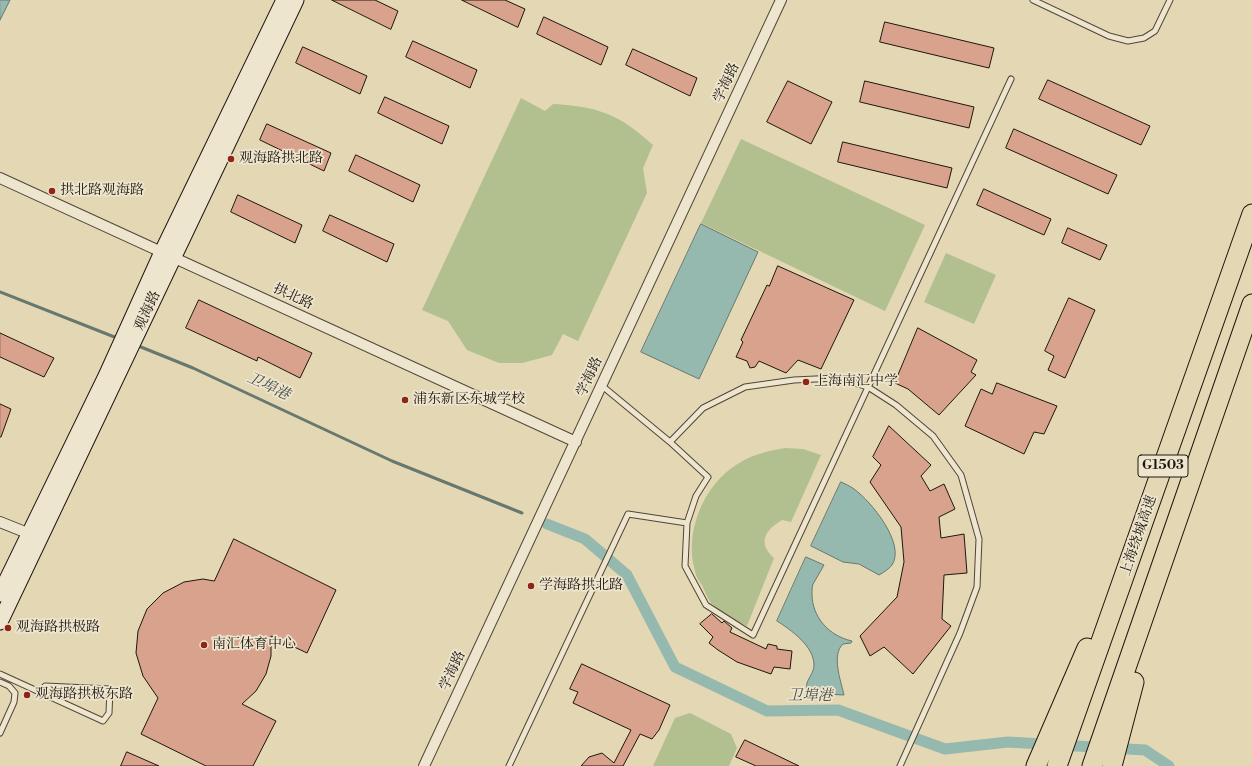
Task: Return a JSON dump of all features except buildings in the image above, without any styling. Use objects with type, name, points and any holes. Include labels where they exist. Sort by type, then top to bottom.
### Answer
[{"type":"highway","name":"上海绕城高速","points":[[1066,717],[1150,505],[1252,214]]},
{"type":"highway","name":"G1503","points":[[1103,763],[1179,515],[1252,304]]},
{"type":"highway","points":[[1038,760],[1066,717]]},
{"type":"highway","points":[[1059,761],[1066,717]]},
{"type":"main road","name":"观海路","points":[[0,622],[34,536],[120,358],[284,0]]},
{"type":"main road","name":"观海路","points":[[168,255],[296,0]]},
{"type":"main road","name":"观海路","points":[[0,594],[34,536]]},
{"type":"street","name":"学海路","points":[[424,766],[781,0]]},
{"type":"street","name":"拱北路","points":[[0,178],[576,442]]},
{"type":"street","points":[[0,522],[34,536]]},
{"type":"lane","points":[[1033,0],[1109,36],[1128,41],[1144,38],[1155,31],[1170,0]]},
{"type":"lane","points":[[601,385],[670,442],[708,477],[696,496],[687,523],[685,566],[706,605],[753,634],[1011,78]]},
{"type":"lane","points":[[670,442],[703,408],[745,387],[794,380],[837,378],[868,387],[896,405],[933,436],[961,475],[979,539],[977,587],[960,633],[900,766]]},
{"type":"lane","points":[[509,766],[628,514],[687,523]]},
{"type":"lane","points":[[0,674],[103,721],[109,714],[110,689],[45,686],[42,693]]},
{"type":"lane","points":[[0,682],[9,686],[15,693],[14,702],[0,733]]},
{"type":"green space","points":[[521,98],[545,111],[553,104],[583,107],[608,114],[630,126],[653,145],[643,168],[647,193],[578,341],[563,334],[552,355],[522,363],[499,363],[467,350],[448,321],[422,310]]},
{"type":"green space","points":[[741,139],[925,225],[885,311],[701,223]]},
{"type":"green space","points":[[946,253],[996,275],[974,324],[924,302]]},
{"type":"green space","points":[[785,448],[803,449],[821,455],[791,522],[782,520],[771,528],[765,537],[766,547],[774,558],[747,626],[733,619],[711,603],[696,575],[692,556],[694,526],[706,498],[714,485],[724,474],[736,465],[753,456]]},
{"type":"green space","points":[[690,713],[731,734],[737,748],[729,766],[653,766],[675,718]]},
{"type":"water","points":[[0,0],[10,0],[0,20]]},
{"type":"water","points":[[701,224],[758,252],[699,379],[641,352]]},
{"type":"water","points":[[841,482],[854,489],[869,503],[885,524],[891,535],[895,556],[892,565],[879,575],[859,564],[843,562],[811,546]]},
{"type":"water","points":[[806,557],[824,565],[812,588],[813,602],[819,618],[829,630],[836,635],[852,641],[851,643],[843,644],[839,649],[837,661],[844,695],[807,693],[807,683],[814,668],[813,658],[810,651],[801,639],[777,621]]},
{"type":"waterway","name":"卫埠港","points":[[0,292],[117,338]]},
{"type":"waterway","name":"卫埠港","points":[[136,345],[193,368],[392,461],[522,513]]},
{"type":"waterway","name":"卫埠港","points":[[547,524],[585,539],[627,575],[675,667],[767,711],[838,710],[945,749],[1008,742],[1145,750],[1169,766]]},
{"type":"place","name":"观海路拱北路","points":[[231,159]]},
{"type":"place","name":"拱北路观海路","points":[[52,191]]},
{"type":"place","name":"上海南汇中学","points":[[806,382]]},
{"type":"place","name":"浦东新区东城学校","points":[[405,400]]},
{"type":"place","name":"学海路拱北路","points":[[531,586]]},
{"type":"place","name":"观海路拱极路","points":[[8,628]]},
{"type":"place","name":"南汇体育中心","points":[[204,645]]},
{"type":"place","name":"观海路拱极东路","points":[[27,695]]}]
